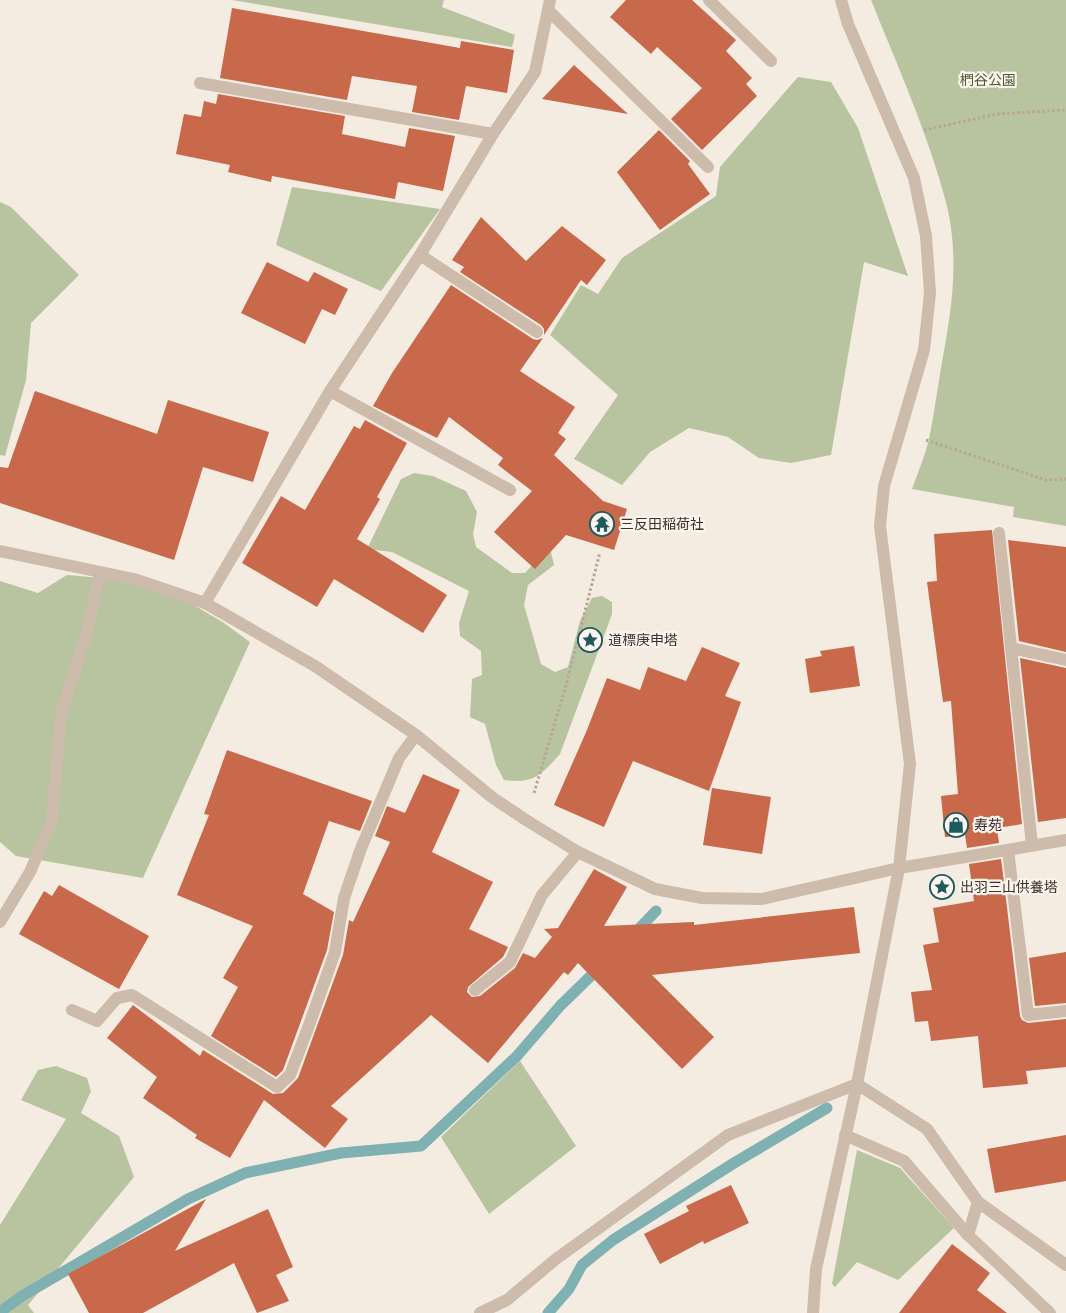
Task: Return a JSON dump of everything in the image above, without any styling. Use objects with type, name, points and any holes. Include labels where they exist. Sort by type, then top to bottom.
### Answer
[{"type":"street","points":[[709,0],[770,62]]},
{"type":"street","points":[[813,1313],[816,1269],[857,1084],[899,868],[910,764],[880,526],[884,486],[924,350],[930,294],[926,236],[914,178],[848,24],[841,0]]},
{"type":"street","points":[[205,603],[330,391],[420,255],[493,134],[535,72],[549,5]]},
{"type":"street","points":[[549,5],[708,167]]},
{"type":"street","points":[[200,83],[493,134]]},
{"type":"street","points":[[420,255],[537,332]]},
{"type":"street","points":[[330,391],[510,490]]},
{"type":"street","points":[[999,533],[1032,845]]},
{"type":"street","points":[[0,551],[134,579],[205,603],[315,666],[416,735],[492,798],[578,852],[655,889],[702,898],[762,899],[899,868],[1066,840]]},
{"type":"street","points":[[0,922],[30,872],[52,820],[61,715],[87,632],[100,573]]},
{"type":"street","points":[[1011,648],[1066,660]]},
{"type":"street","points":[[72,1010],[97,1021],[117,998],[132,996],[277,1087],[290,1075],[332,960],[344,898],[360,851],[400,758],[416,735]]},
{"type":"street","points":[[1008,850],[1028,1015],[1066,1011]]},
{"type":"street","points":[[475,990],[510,962],[542,895],[578,852]]},
{"type":"street","points":[[857,1084],[927,1129],[978,1202],[1066,1265]]},
{"type":"street","points":[[480,1313],[507,1300],[556,1259],[728,1135],[857,1084]]},
{"type":"street","points":[[845,1135],[904,1162],[968,1235],[1050,1313]]},
{"type":"street","points":[[968,1235],[978,1202]]},
{"type":"path","points":[[897,140],[922,130],[998,114],[1066,110]]},
{"type":"path","points":[[900,433],[961,450],[1046,480],[1066,480]]},
{"type":"path","points":[[537,785],[567,682],[600,552]]},
{"type":"green space","points":[[232,0],[444,0],[442,7],[515,35],[512,47]]},
{"type":"green space","name":"椚谷公園","points":[[871,0],[1066,0],[1066,526],[1013,517],[1014,507],[912,489],[929,439],[948,327],[953,287],[953,247],[947,206],[940,180],[912,102]]},
{"type":"green space","points":[[798,77],[831,82],[858,128],[908,276],[864,262],[831,455],[791,463],[759,458],[728,437],[689,428],[650,452],[622,485],[574,459],[618,395],[550,335],[581,285],[598,294],[622,258],[716,196],[720,167]]},
{"type":"green space","points":[[292,187],[440,209],[381,291],[276,245]]},
{"type":"green space","points":[[0,202],[11,207],[79,275],[31,323],[26,380],[5,456],[0,455]]},
{"type":"green space","points":[[414,473],[433,476],[466,491],[477,512],[473,534],[476,547],[512,573],[525,573],[544,552],[551,552],[554,565],[528,585],[524,605],[541,664],[555,672],[568,667],[580,621],[592,598],[602,596],[612,602],[612,614],[560,754],[542,773],[530,779],[523,781],[504,780],[496,765],[485,724],[470,717],[472,679],[482,675],[481,651],[460,636],[459,623],[469,591],[392,552],[367,549],[401,479]]},
{"type":"green space","points":[[67,575],[125,580],[187,601],[224,623],[250,642],[143,878],[16,856],[0,842],[0,581],[38,593]]},
{"type":"green space","points":[[520,1061],[576,1146],[489,1214],[441,1137]]},
{"type":"green space","points":[[56,1066],[87,1078],[91,1091],[81,1113],[119,1136],[134,1177],[28,1305],[34,1313],[0,1313],[0,1225],[66,1119],[21,1100],[38,1070]]},
{"type":"green space","points":[[857,1150],[900,1168],[954,1228],[898,1280],[857,1262],[835,1287],[832,1284]]},
{"type":"building","points":[[626,0],[692,0],[736,40],[726,51],[752,78],[746,84],[757,96],[702,150],[671,119],[702,88],[657,47],[651,54],[610,17]]},
{"type":"building","points":[[232,8],[460,48],[461,41],[514,50],[507,93],[466,86],[459,120],[412,112],[417,86],[352,76],[347,100],[220,78]]},
{"type":"building","points":[[574,65],[628,114],[542,99]]},
{"type":"building","points":[[218,94],[345,116],[342,134],[405,147],[409,128],[455,136],[443,191],[398,182],[395,199],[272,176],[271,182],[228,172],[230,165],[176,154],[184,114],[201,117],[204,101],[216,104]]},
{"type":"building","points":[[659,130],[690,161],[688,164],[710,194],[660,230],[617,172]]},
{"type":"building","points":[[481,217],[526,261],[562,226],[606,260],[587,285],[581,280],[544,335],[544,329],[541,325],[460,272],[464,267],[452,260]]},
{"type":"building","points":[[267,262],[308,282],[314,272],[348,289],[335,315],[322,309],[305,344],[241,313]]},
{"type":"building","points":[[451,285],[533,339],[543,338],[520,371],[575,407],[558,433],[566,439],[554,455],[603,501],[627,509],[614,550],[566,535],[535,569],[494,532],[532,491],[498,465],[503,458],[449,417],[437,438],[373,406],[392,373]]},
{"type":"building","points":[[35,391],[157,434],[168,400],[269,432],[253,482],[203,467],[174,560],[0,503],[0,467],[8,468]]},
{"type":"building","points":[[365,420],[407,443],[377,497],[380,499],[357,539],[447,595],[423,633],[334,579],[317,607],[242,563],[281,496],[305,510],[354,426],[360,429]]},
{"type":"building","points":[[992,530],[1022,824],[997,828],[999,843],[967,848],[965,835],[945,837],[941,796],[958,794],[951,701],[943,702],[927,582],[937,581],[934,534]]},
{"type":"building","points":[[1008,540],[1066,547],[1066,652],[1019,641]]},
{"type":"building","points":[[854,646],[860,686],[810,693],[805,659],[822,656],[820,651]]},
{"type":"building","points":[[702,647],[740,663],[725,696],[741,702],[709,791],[633,761],[604,827],[554,805],[587,730],[607,678],[640,690],[648,667],[686,681]]},
{"type":"building","points":[[1020,658],[1066,668],[1066,818],[1038,822]]},
{"type":"building","points":[[227,750],[372,801],[360,831],[329,821],[303,894],[334,912],[327,950],[283,1070],[276,1077],[211,1036],[238,987],[223,978],[253,926],[177,895],[209,815],[204,814]]},
{"type":"building","points":[[423,774],[460,790],[432,852],[493,882],[469,929],[508,947],[503,957],[468,987],[467,992],[472,997],[480,996],[515,968],[523,953],[535,958],[552,937],[544,929],[558,928],[594,869],[627,887],[604,926],[694,922],[694,925],[854,907],[860,953],[652,975],[714,1037],[682,1069],[578,963],[568,975],[564,972],[488,1063],[431,1015],[331,1106],[348,1119],[325,1148],[264,1100],[230,1158],[195,1138],[197,1135],[143,1098],[157,1077],[107,1038],[133,1005],[200,1056],[203,1050],[273,1094],[283,1093],[298,1078],[343,955],[349,920],[353,922],[390,842],[375,836],[387,806],[405,813]]},
{"type":"building","points":[[712,788],[771,797],[762,854],[703,845]]},
{"type":"building","points":[[1001,859],[1005,890],[972,885],[969,864]]},
{"type":"building","points":[[59,885],[149,936],[119,989],[19,934],[44,891],[52,896]]},
{"type":"building","points":[[1005,891],[1020,1016],[1022,1020],[1028,1023],[1066,1019],[1066,1067],[1026,1071],[1028,1084],[983,1088],[978,1036],[931,1041],[928,1021],[915,1022],[911,992],[932,990],[923,945],[939,942],[933,908],[974,901],[973,894]]},
{"type":"building","points":[[1066,952],[1066,1003],[1035,1006],[1029,958]]},
{"type":"building","points":[[1066,1135],[1066,1181],[995,1193],[987,1149]]},
{"type":"building","points":[[731,1185],[749,1223],[704,1244],[703,1241],[660,1264],[644,1234],[689,1211],[686,1206]]},
{"type":"building","points":[[206,1199],[175,1251],[268,1209],[293,1267],[276,1275],[289,1301],[257,1313],[234,1263],[143,1313],[89,1313],[68,1274]]},
{"type":"building","points":[[952,1244],[990,1273],[977,1290],[1007,1313],[899,1313]]},
{"type":"waterway","points":[[633,935],[656,911]]},
{"type":"waterway","points":[[0,1312],[22,1296],[188,1199],[245,1173],[341,1153],[421,1146],[517,1056],[560,1006],[602,965]]},
{"type":"waterway","points":[[548,1313],[569,1289],[582,1265],[613,1240],[734,1163],[827,1108]]},
{"type":"place","name":"三反田稲荷社","points":[[602,524]]},
{"type":"place","name":"道標庚申塔","points":[[590,640]]},
{"type":"place","name":"寿苑","points":[[956,825]]},
{"type":"place","name":"出羽三山供養塔","points":[[942,887]]}]
